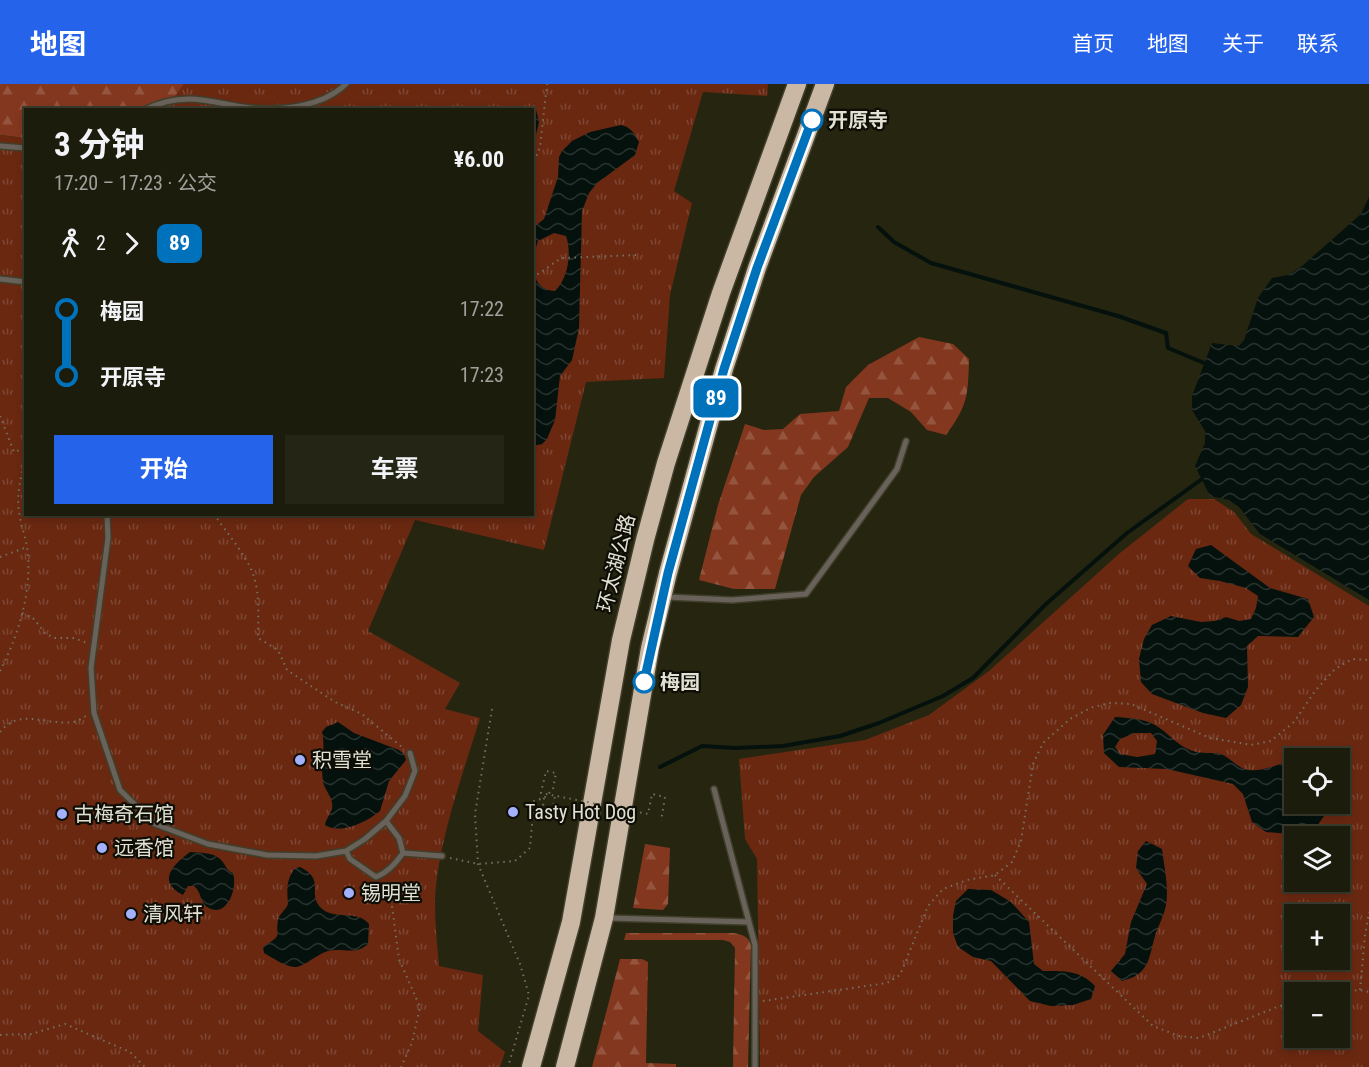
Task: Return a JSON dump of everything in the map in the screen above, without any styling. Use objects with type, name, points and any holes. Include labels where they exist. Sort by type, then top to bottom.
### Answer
[{"type":"highway","points":[[565,1067],[604,918],[650,648],[662,597],[724,369],[757,268],[825,84]]},
{"type":"highway","name":"环太湖公路","points":[[531,1067],[571,922],[621,640],[645,540],[666,463],[721,293],[797,85]]},
{"type":"lane","points":[[148,108],[157,104],[189,99],[252,108],[296,108],[334,95],[346,84]]},
{"type":"lane","points":[[0,146],[24,148]]},
{"type":"lane","points":[[0,279],[24,282]]},
{"type":"lane","points":[[662,597],[732,600],[806,594],[897,469],[906,441]]},
{"type":"lane","points":[[107,516],[108,538],[91,668],[94,712],[120,790],[155,824],[208,844],[267,855],[316,856],[346,851],[366,839],[386,821],[405,796],[415,771],[410,753]]},
{"type":"lane","points":[[714,789],[755,945],[755,1067]]},
{"type":"lane","points":[[386,821],[399,838],[403,853]]},
{"type":"lane","points":[[346,851],[350,859],[375,877],[384,874],[403,853]]},
{"type":"lane","points":[[403,853],[442,856]]},
{"type":"lane","points":[[604,918],[749,922]]},
{"type":"path","points":[[534,162],[540,147],[547,84]]},
{"type":"path","points":[[534,276],[545,272],[552,263],[562,258],[638,255]]},
{"type":"path","points":[[0,416],[14,452],[24,449]]},
{"type":"path","points":[[0,671],[9,653],[22,613],[27,579],[27,547],[18,509],[24,466]]},
{"type":"path","points":[[215,516],[236,544],[254,577],[258,604],[258,638],[278,650],[287,670],[335,702],[362,714],[410,753]]},
{"type":"path","points":[[0,557],[27,547]]},
{"type":"path","points":[[22,613],[34,619],[45,633],[54,638],[74,638],[95,646]]},
{"type":"path","points":[[755,1002],[887,983],[900,975],[928,906],[944,890],[967,880],[995,875],[1012,862],[1021,841],[1033,764],[1043,743],[1070,719],[1090,708],[1108,702],[1131,704],[1210,738],[1251,745],[1271,741],[1294,722],[1314,691],[1335,669],[1352,660],[1369,660]]},
{"type":"path","points":[[492,709],[475,814],[478,864],[520,964],[529,995],[508,1067]]},
{"type":"path","points":[[0,732],[6,724],[26,718],[73,722],[94,712]]},
{"type":"path","points":[[442,856],[478,864],[515,861],[530,848],[534,801],[544,798],[552,789],[556,773],[546,771],[541,793],[555,795],[648,813],[652,794],[665,797],[661,821]]},
{"type":"path","points":[[544,798],[542,813],[552,815],[555,795]]},
{"type":"path","points":[[384,874],[391,899],[399,959],[420,1007],[412,1043],[400,1067]]},
{"type":"path","points":[[995,875],[1153,1026],[1179,1036],[1199,1038],[1284,1005]]},
{"type":"path","points":[[1360,990],[1369,912]]},
{"type":"path","points":[[1350,991],[1369,992]]},
{"type":"path","points":[[0,1035],[31,1034],[65,1024],[130,1052],[145,1067]]},
{"type":"green space","points":[[0,84],[184,84],[172,101],[158,108],[24,108],[24,138],[0,135]]},
{"type":"green space","points":[[184,84],[768,84],[767,96],[703,92],[674,191],[692,203],[670,295],[664,378],[586,382],[544,550],[415,520],[368,631],[460,683],[445,709],[480,718],[440,857],[435,902],[436,926],[439,966],[483,975],[478,1031],[505,1052],[500,1067],[0,1067],[0,135],[24,138],[24,516],[534,516],[534,108],[158,108],[172,101]]},
{"type":"green space","points":[[919,337],[953,344],[969,359],[968,382],[963,408],[946,435],[927,430],[911,412],[888,398],[869,398],[848,447],[814,477],[801,495],[775,589],[734,589],[699,580],[718,505],[745,424],[764,430],[783,429],[800,414],[839,411],[846,387],[868,365]]},
{"type":"green space","points":[[1188,499],[1214,499],[1234,512],[1251,534],[1369,606],[1369,1067],[760,1067],[757,859],[745,839],[739,759],[865,740],[929,715],[989,671],[1120,553]]},
{"type":"green space","points":[[645,844],[670,848],[668,904],[663,910],[633,908]]},
{"type":"green space","points":[[626,933],[734,933],[747,938],[751,945],[748,1067],[733,1067],[735,948],[730,942],[723,940],[624,940]]},
{"type":"green space","points":[[620,959],[642,959],[648,962],[646,1063],[676,1064],[676,1067],[592,1067]]},
{"type":"water","points":[[534,109],[539,122],[534,143]]},
{"type":"water","points":[[621,125],[630,129],[639,142],[635,155],[597,183],[589,193],[582,211],[579,328],[572,360],[560,376],[555,420],[547,439],[542,444],[534,446],[534,273],[540,285],[555,291],[566,273],[569,250],[566,236],[554,233],[538,241],[534,257],[534,227],[544,219],[558,177],[559,157],[572,141],[590,132]]},
{"type":"water","points":[[1369,197],[1369,600],[1260,534],[1239,507],[1229,500],[1210,496],[1195,466],[1205,443],[1205,431],[1192,410],[1192,396],[1212,343],[1239,346],[1244,340],[1258,298],[1272,278],[1288,275],[1302,266],[1361,214]]},
{"type":"water","points":[[1211,545],[1270,588],[1308,599],[1314,617],[1298,637],[1258,636],[1247,646],[1248,687],[1241,705],[1226,718],[1203,713],[1152,694],[1141,682],[1139,659],[1144,639],[1152,625],[1171,616],[1201,622],[1226,617],[1239,621],[1251,619],[1258,596],[1246,588],[1200,578],[1188,566],[1196,549]]},
{"type":"water","points":[[1115,717],[1146,721],[1187,749],[1221,754],[1245,769],[1258,770],[1284,762],[1284,814],[1325,814],[1317,826],[1284,826],[1284,834],[1266,832],[1252,822],[1243,794],[1233,784],[1167,769],[1119,767],[1104,753],[1103,735]],"holes":[[[1135,733],[1151,733],[1157,741],[1155,754],[1137,757],[1120,754],[1115,747],[1120,739]]]},
{"type":"water","points":[[338,722],[354,733],[399,750],[404,754],[406,760],[389,781],[380,811],[361,823],[338,829],[325,825],[332,806],[323,781],[322,732],[326,727]]},
{"type":"water","points":[[1146,841],[1162,849],[1167,884],[1166,905],[1146,965],[1138,975],[1122,981],[1111,971],[1125,954],[1131,922],[1147,884],[1136,868],[1138,851]]},
{"type":"water","points":[[190,852],[214,855],[233,873],[232,894],[225,906],[220,909],[214,910],[207,907],[194,886],[188,886],[183,895],[170,884],[170,873],[173,868]]},
{"type":"water","points":[[300,867],[308,872],[314,881],[316,902],[320,907],[331,913],[358,917],[369,924],[368,944],[358,950],[328,951],[298,967],[286,965],[264,953],[263,947],[274,940],[277,935],[279,918],[288,904],[288,882],[294,869]]},
{"type":"water","points":[[968,889],[991,890],[1011,902],[1029,922],[1034,964],[1043,971],[1065,972],[1084,977],[1095,986],[1091,999],[1073,1005],[1051,1006],[1030,1001],[991,961],[973,957],[958,947],[953,933],[953,916],[956,901]]},
{"type":"waterway","points":[[878,227],[894,242],[931,263],[1118,316],[1166,333],[1168,348],[1204,363]]},
{"type":"waterway","points":[[660,767],[702,746],[736,748],[783,746],[840,736],[879,723],[943,696],[973,678],[1046,604],[1127,533],[1202,479]]},
{"type":"bus line","name":"89","points":[[644,682],[668,573],[724,369],[757,268],[812,120]]},
{"type":"place","name":"开原寺","points":[[812,120]]},
{"type":"place","name":"梅园","points":[[644,682]]},
{"type":"place","name":"积雪堂","points":[[300,760]]},
{"type":"place","name":"Tasty Hot Dog","points":[[513,812]]},
{"type":"place","name":"古梅奇石馆","points":[[62,814]]},
{"type":"place","name":"远香馆","points":[[102,848]]},
{"type":"place","name":"锡明堂","points":[[349,893]]},
{"type":"place","name":"清风轩","points":[[131,914]]}]
